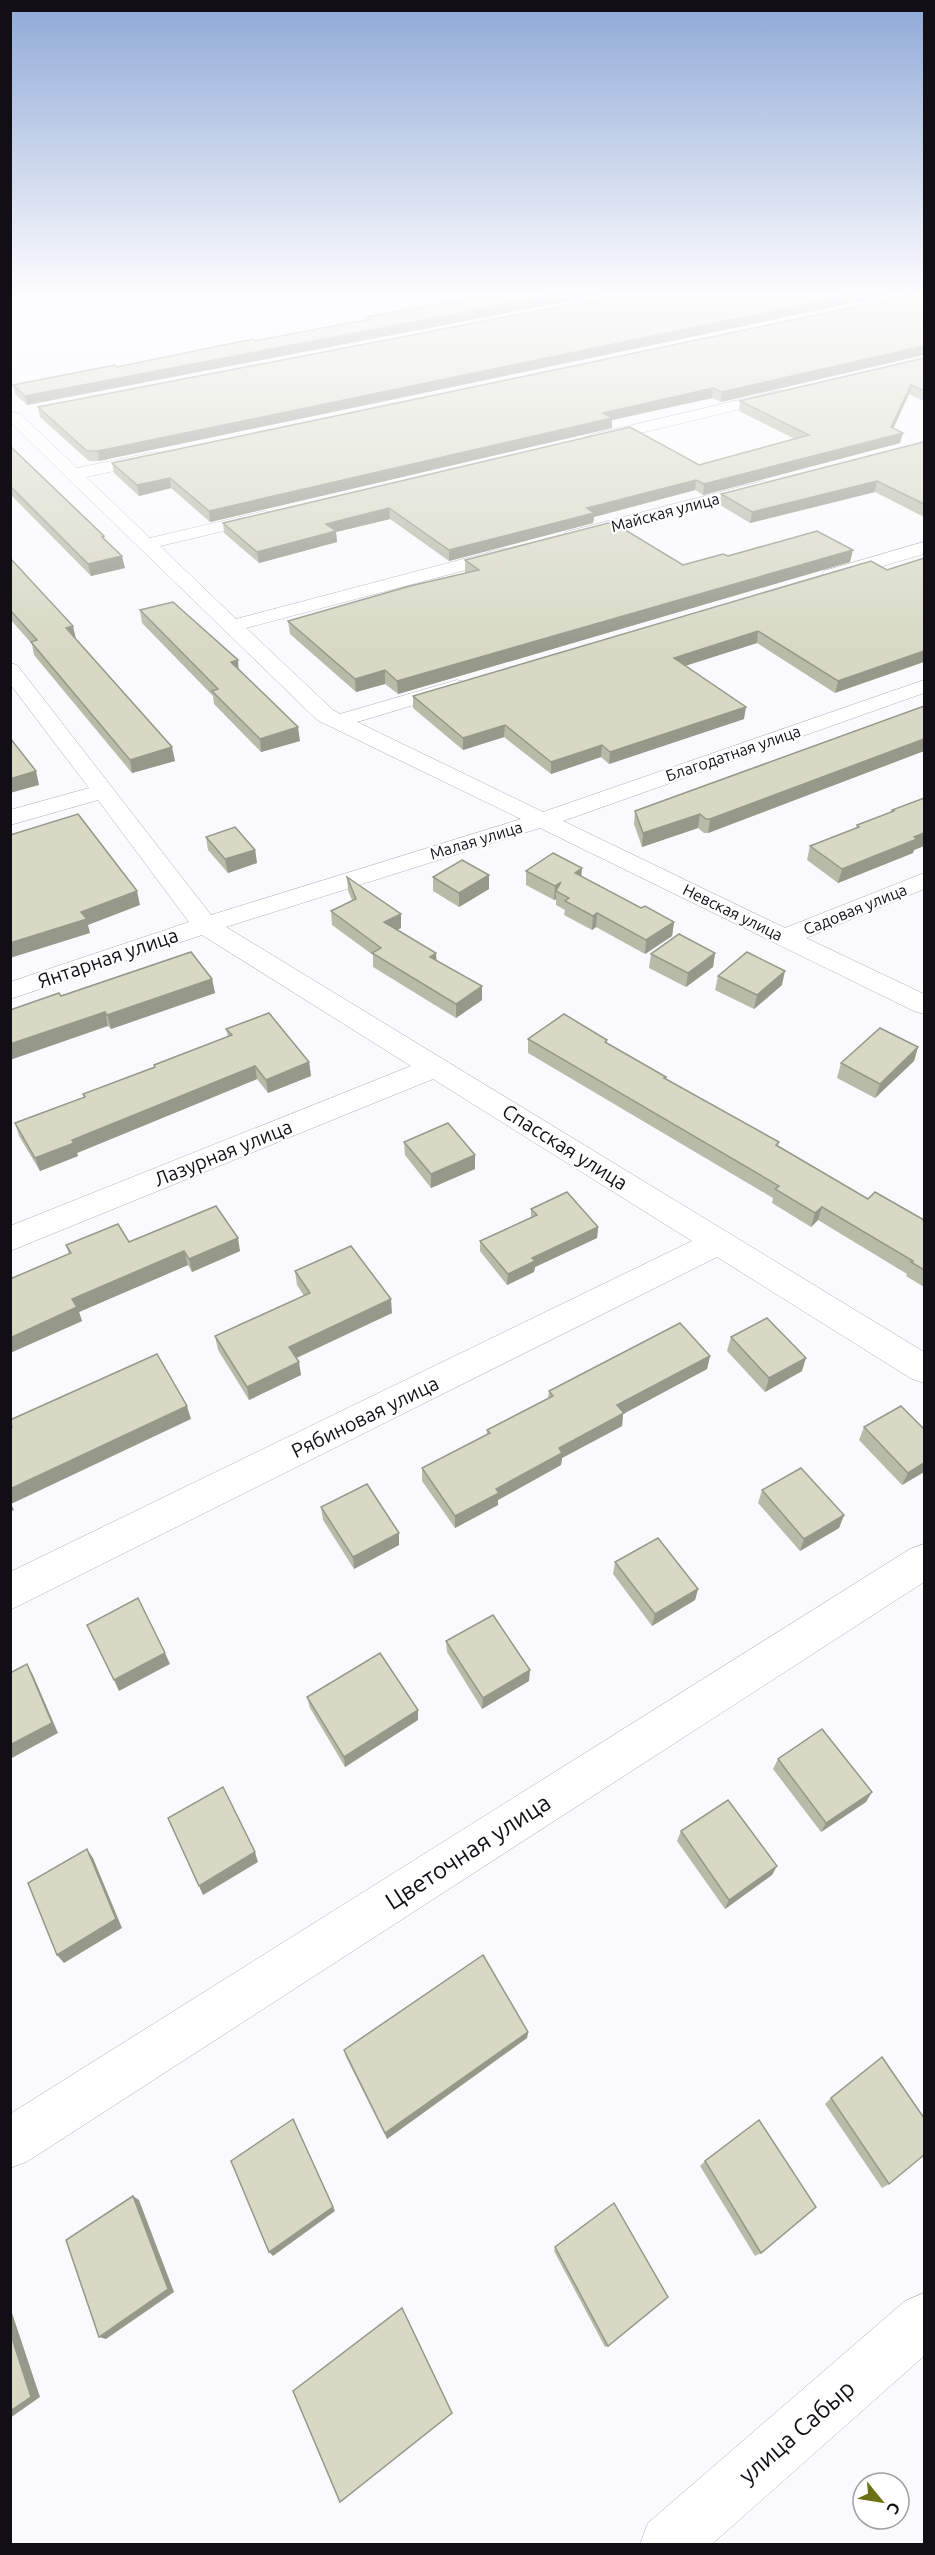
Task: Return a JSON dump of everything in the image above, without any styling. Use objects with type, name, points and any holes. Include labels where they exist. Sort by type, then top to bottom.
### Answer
[{"type":"street","points":[[576,443],[703,413]]},
{"type":"street","points":[[16,415],[74,474],[167,454]]},
{"type":"street","name":"Малая улица","points":[[74,474],[326,715],[542,820]]},
{"type":"street","name":"Майская улица","points":[[555,541],[786,480]]},
{"type":"street","points":[[147,544],[286,511]]},
{"type":"street","points":[[809,582],[924,548]]},
{"type":"street","points":[[232,626],[521,550]]},
{"type":"street","points":[[13,678],[206,926]]},
{"type":"street","points":[[338,721],[476,680]]},
{"type":"street","name":"Благодатная улица","points":[[542,820],[924,686]]},
{"type":"street","points":[[10,818],[103,791]]},
{"type":"street","name":"Малая улица","points":[[206,926],[542,820]]},
{"type":"street","name":"Невская улица","points":[[542,820],[924,1005]]},
{"type":"street","name":"Садовая улица","points":[[785,937],[924,880]]},
{"type":"street","name":"Янтарная улица","points":[[10,991],[206,926]]},
{"type":"street","name":"Спасская улица","points":[[206,926],[924,1369]]},
{"type":"street","name":"Лазурная улица","points":[[10,1239],[435,1067]]},
{"type":"street","name":"Рябиновая улица","points":[[10,1592],[719,1242]]},
{"type":"street","name":"Цветочная улица","points":[[10,2144],[924,1561]]},
{"type":"street","name":"улица Сабыр","points":[[669,2544],[924,2320]]},
{"type":"building","points":[[45,413],[280,413],[98,451],[87,451]]},
{"type":"building","points":[[348,413],[603,413],[612,418],[209,511],[170,478],[137,485],[112,463]]},
{"type":"building","points":[[765,413],[898,413],[891,427],[903,433],[704,484],[696,480],[587,508],[594,513],[449,550],[389,508],[326,524],[336,531],[257,552],[223,523],[630,427],[699,465],[809,435]]},
{"type":"building","points":[[923,442],[924,504],[877,481],[752,512],[721,494]]},
{"type":"building","points":[[10,446],[122,556],[88,564],[10,486]]},
{"type":"building","points":[[612,522],[683,565],[723,554],[728,556],[817,531],[853,550],[397,681],[385,670],[355,679],[288,621],[410,586],[479,570],[465,560]]},
{"type":"building","points":[[10,558],[73,626],[66,628],[172,747],[130,760],[31,642],[37,640],[10,610]]},
{"type":"building","points":[[924,558],[924,651],[838,681],[758,631],[674,658],[746,707],[610,752],[602,745],[551,762],[505,725],[463,738],[413,696],[871,561],[887,570]]},
{"type":"building","points":[[173,602],[238,660],[231,662],[298,727],[260,739],[212,691],[218,689],[140,610]]},
{"type":"building","points":[[924,706],[924,739],[710,819],[700,814],[643,833],[635,811]]},
{"type":"building","points":[[10,738],[36,771],[10,779]]},
{"type":"building","points":[[924,798],[924,833],[914,837],[917,839],[842,869],[810,846],[859,827],[857,825]]},
{"type":"building","points":[[78,814],[137,891],[81,912],[87,919],[10,943],[10,835]]},
{"type":"building","points":[[235,827],[255,850],[225,859],[206,837]]},
{"type":"building","points":[[553,853],[582,868],[575,873],[641,908],[645,906],[674,922],[646,940],[597,913],[593,916],[565,901],[569,898],[556,891],[561,882],[555,886],[526,871]]},
{"type":"building","points":[[462,860],[489,875],[459,893],[433,877]]},
{"type":"building","points":[[347,877],[401,914],[384,922],[436,953],[430,957],[482,986],[456,1004],[372,953],[381,948],[331,911],[356,899]]},
{"type":"building","points":[[679,934],[715,953],[688,973],[651,954]]},
{"type":"building","points":[[191,952],[212,979],[107,1015],[105,1012],[10,1044],[10,1010],[59,993],[61,996]]},
{"type":"building","points":[[747,952],[785,971],[757,995],[718,976]]},
{"type":"building","points":[[269,1013],[309,1062],[266,1080],[255,1066],[72,1140],[74,1143],[35,1158],[15,1123],[85,1097],[83,1094],[232,1035],[226,1029]]},
{"type":"building","points":[[564,1014],[607,1040],[605,1042],[666,1077],[664,1078],[779,1142],[776,1145],[868,1199],[875,1192],[924,1220],[924,1270],[911,1262],[913,1261],[822,1207],[815,1213],[775,1189],[779,1186],[528,1039]]},
{"type":"building","points":[[880,1028],[918,1047],[880,1084],[841,1063]]},
{"type":"building","points":[[448,1123],[475,1155],[431,1174],[404,1142]]},
{"type":"building","points":[[567,1192],[598,1227],[532,1258],[535,1261],[508,1274],[480,1241],[537,1215],[531,1209]]},
{"type":"building","points":[[216,1206],[238,1238],[189,1259],[184,1251],[72,1299],[77,1307],[10,1338],[10,1279],[71,1253],[66,1245],[118,1224],[129,1242]]},
{"type":"building","points":[[351,1246],[391,1299],[289,1347],[299,1362],[247,1387],[215,1336],[310,1293],[295,1271]]},
{"type":"building","points":[[767,1318],[806,1358],[769,1378],[731,1337]]},
{"type":"building","points":[[680,1323],[710,1356],[617,1405],[624,1413],[559,1448],[562,1453],[496,1489],[499,1493],[455,1516],[422,1468],[490,1433],[487,1430],[553,1396],[549,1391]]},
{"type":"building","points":[[157,1354],[187,1406],[10,1489],[10,1428],[12,1427],[10,1420]]},
{"type":"building","points":[[901,1406],[924,1429],[924,1463],[908,1473],[864,1427]]},
{"type":"building","points":[[801,1468],[844,1515],[804,1539],[762,1490]]},
{"type":"building","points":[[367,1484],[399,1533],[353,1557],[321,1507]]},
{"type":"building","points":[[658,1538],[698,1589],[655,1614],[615,1562]]},
{"type":"building","points":[[138,1598],[165,1653],[114,1680],[87,1625]]},
{"type":"building","points":[[493,1615],[530,1670],[483,1698],[446,1641]]},
{"type":"building","points":[[380,1653],[418,1710],[344,1757],[307,1697]]},
{"type":"building","points":[[27,1664],[52,1723],[10,1745],[10,1673]]},
{"type":"building","points":[[822,1729],[872,1792],[826,1823],[778,1759]]},
{"type":"building","points":[[223,1787],[255,1852],[199,1886],[168,1818]]},
{"type":"building","points":[[728,1800],[777,1866],[729,1900],[681,1831]]},
{"type":"building","points":[[87,1849],[116,1919],[57,1955],[28,1883]]},
{"type":"building","points":[[483,1955],[528,2032],[385,2133],[344,2050]]},
{"type":"building","points":[[882,2057],[924,2118],[924,2155],[889,2184],[831,2098]]},
{"type":"building","points":[[293,2119],[333,2207],[269,2252],[231,2161]]},
{"type":"building","points":[[759,2120],[816,2207],[761,2253],[705,2161]]},
{"type":"building","points":[[133,2196],[168,2289],[99,2337],[66,2240]]},
{"type":"building","points":[[614,2203],[668,2297],[608,2346],[555,2247]]},
{"type":"building","points":[[402,2308],[452,2413],[340,2502],[293,2391]]},
{"type":"building","points":[[10,2332],[31,2397],[10,2411]]}]
